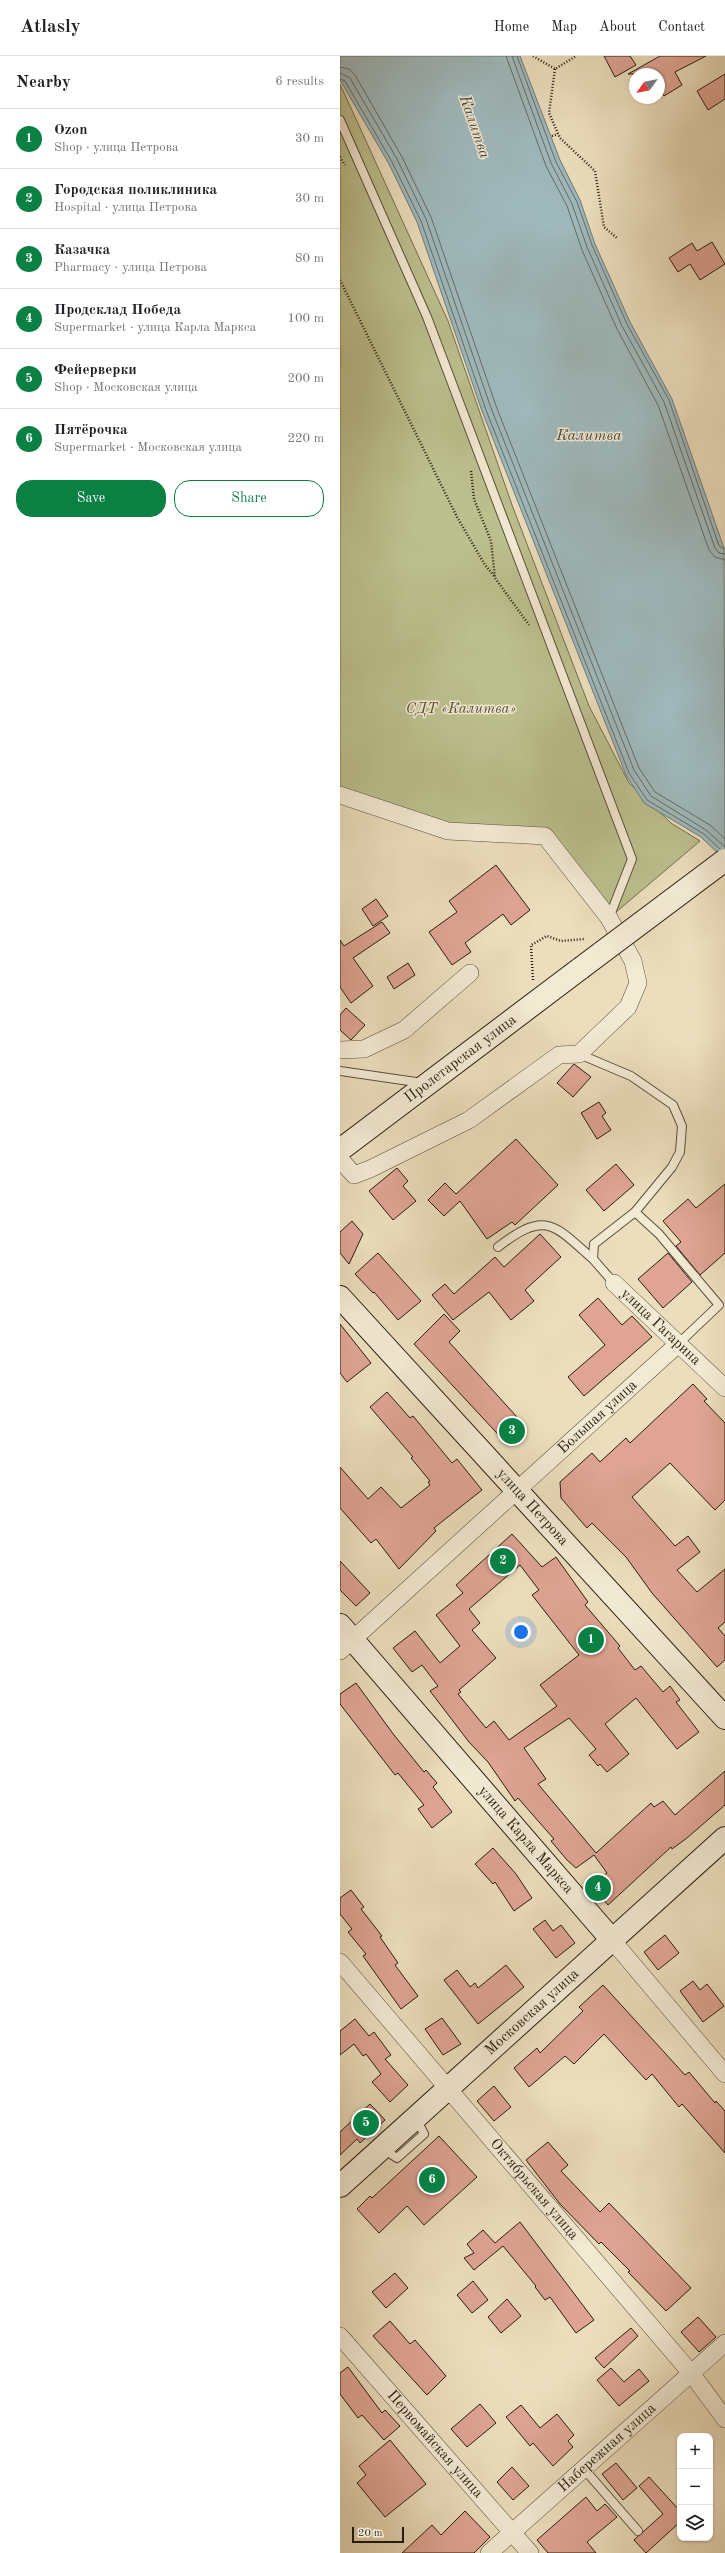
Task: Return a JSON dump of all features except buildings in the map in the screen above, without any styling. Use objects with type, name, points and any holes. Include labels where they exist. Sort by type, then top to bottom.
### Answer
[{"type":"street","points":[[340,795],[448,831],[545,836],[609,920],[633,961],[638,983],[628,1007],[579,1054],[559,1055],[470,1120],[370,1169],[354,1175],[340,1159]]},
{"type":"street","name":"Пролетарская улица","points":[[340,1150],[725,860]]},
{"type":"street","points":[[340,1050],[364,1049],[404,1030],[470,974]]},
{"type":"street","name":"улица Гагарина","points":[[614,1283],[677,1345],[725,1388]]},
{"type":"street","name":"улица Петрова","points":[[340,1297],[725,1718]]},
{"type":"street","name":"Большая улица","points":[[344,1638],[518,1491],[677,1345]]},
{"type":"street","name":"улица Карла Маркса","points":[[344,1638],[612,1940],[725,2074]]},
{"type":"street","name":"Московская улица","points":[[340,2186],[375,2149],[405,2122],[448,2088],[725,1838]]},
{"type":"street","name":"Октябрьская улица","points":[[340,1962],[691,2373],[725,2419]]},
{"type":"street","name":"Первомайская улица","points":[[340,2336],[530,2553]]},
{"type":"street","name":"Набережная улица","points":[[490,2553],[725,2343]]},
{"type":"lane","points":[[340,120],[427,317],[632,859],[609,920]]},
{"type":"lane","points":[[579,1054],[631,1076],[673,1105],[682,1126],[680,1152],[672,1167],[635,1212],[594,1244],[593,1259]]},
{"type":"lane","points":[[340,1071],[428,1084]]},
{"type":"lane","points":[[635,1212],[659,1234],[719,1305],[677,1345]]},
{"type":"lane","points":[[498,1247],[528,1227],[547,1225],[558,1228],[593,1259],[614,1283]]},
{"type":"lane","points":[[584,2469],[638,2531]]},
{"type":"path","points":[[533,56],[555,69]]},
{"type":"path","points":[[555,69],[576,56]]},
{"type":"path","points":[[555,69],[549,113],[558,134],[570,149],[595,171],[604,227],[617,238]]},
{"type":"path","points":[[552,136],[558,134]]},
{"type":"path","points":[[340,280],[457,517],[484,565],[495,578]]},
{"type":"path","points":[[534,985],[531,945],[547,936],[561,941],[584,940],[609,920]]},
{"type":"green space","name":"СДТ «Калитва»","points":[[340,84],[448,321],[512,505],[589,706],[629,783],[671,823],[700,841],[609,918],[545,836],[455,833],[340,798]]},
{"type":"water","name":"Калитва","points":[[340,56],[520,56],[560,160],[580,200],[595,244],[630,322],[672,399],[724,548],[725,860],[701,837],[644,803],[626,775],[482,411],[417,222],[389,164],[340,80]]},
{"type":"place","name":"Казачка","points":[[512,1431]]},
{"type":"place","name":"Городская поликлиника","points":[[503,1561]]},
{"type":"place","name":"Ozon","points":[[591,1640]]},
{"type":"place","name":"Продсклад Победа","points":[[598,1888]]},
{"type":"place","name":"Фейерверки","points":[[366,2123]]},
{"type":"place","name":"Пятёрочка","points":[[432,2180]]}]
